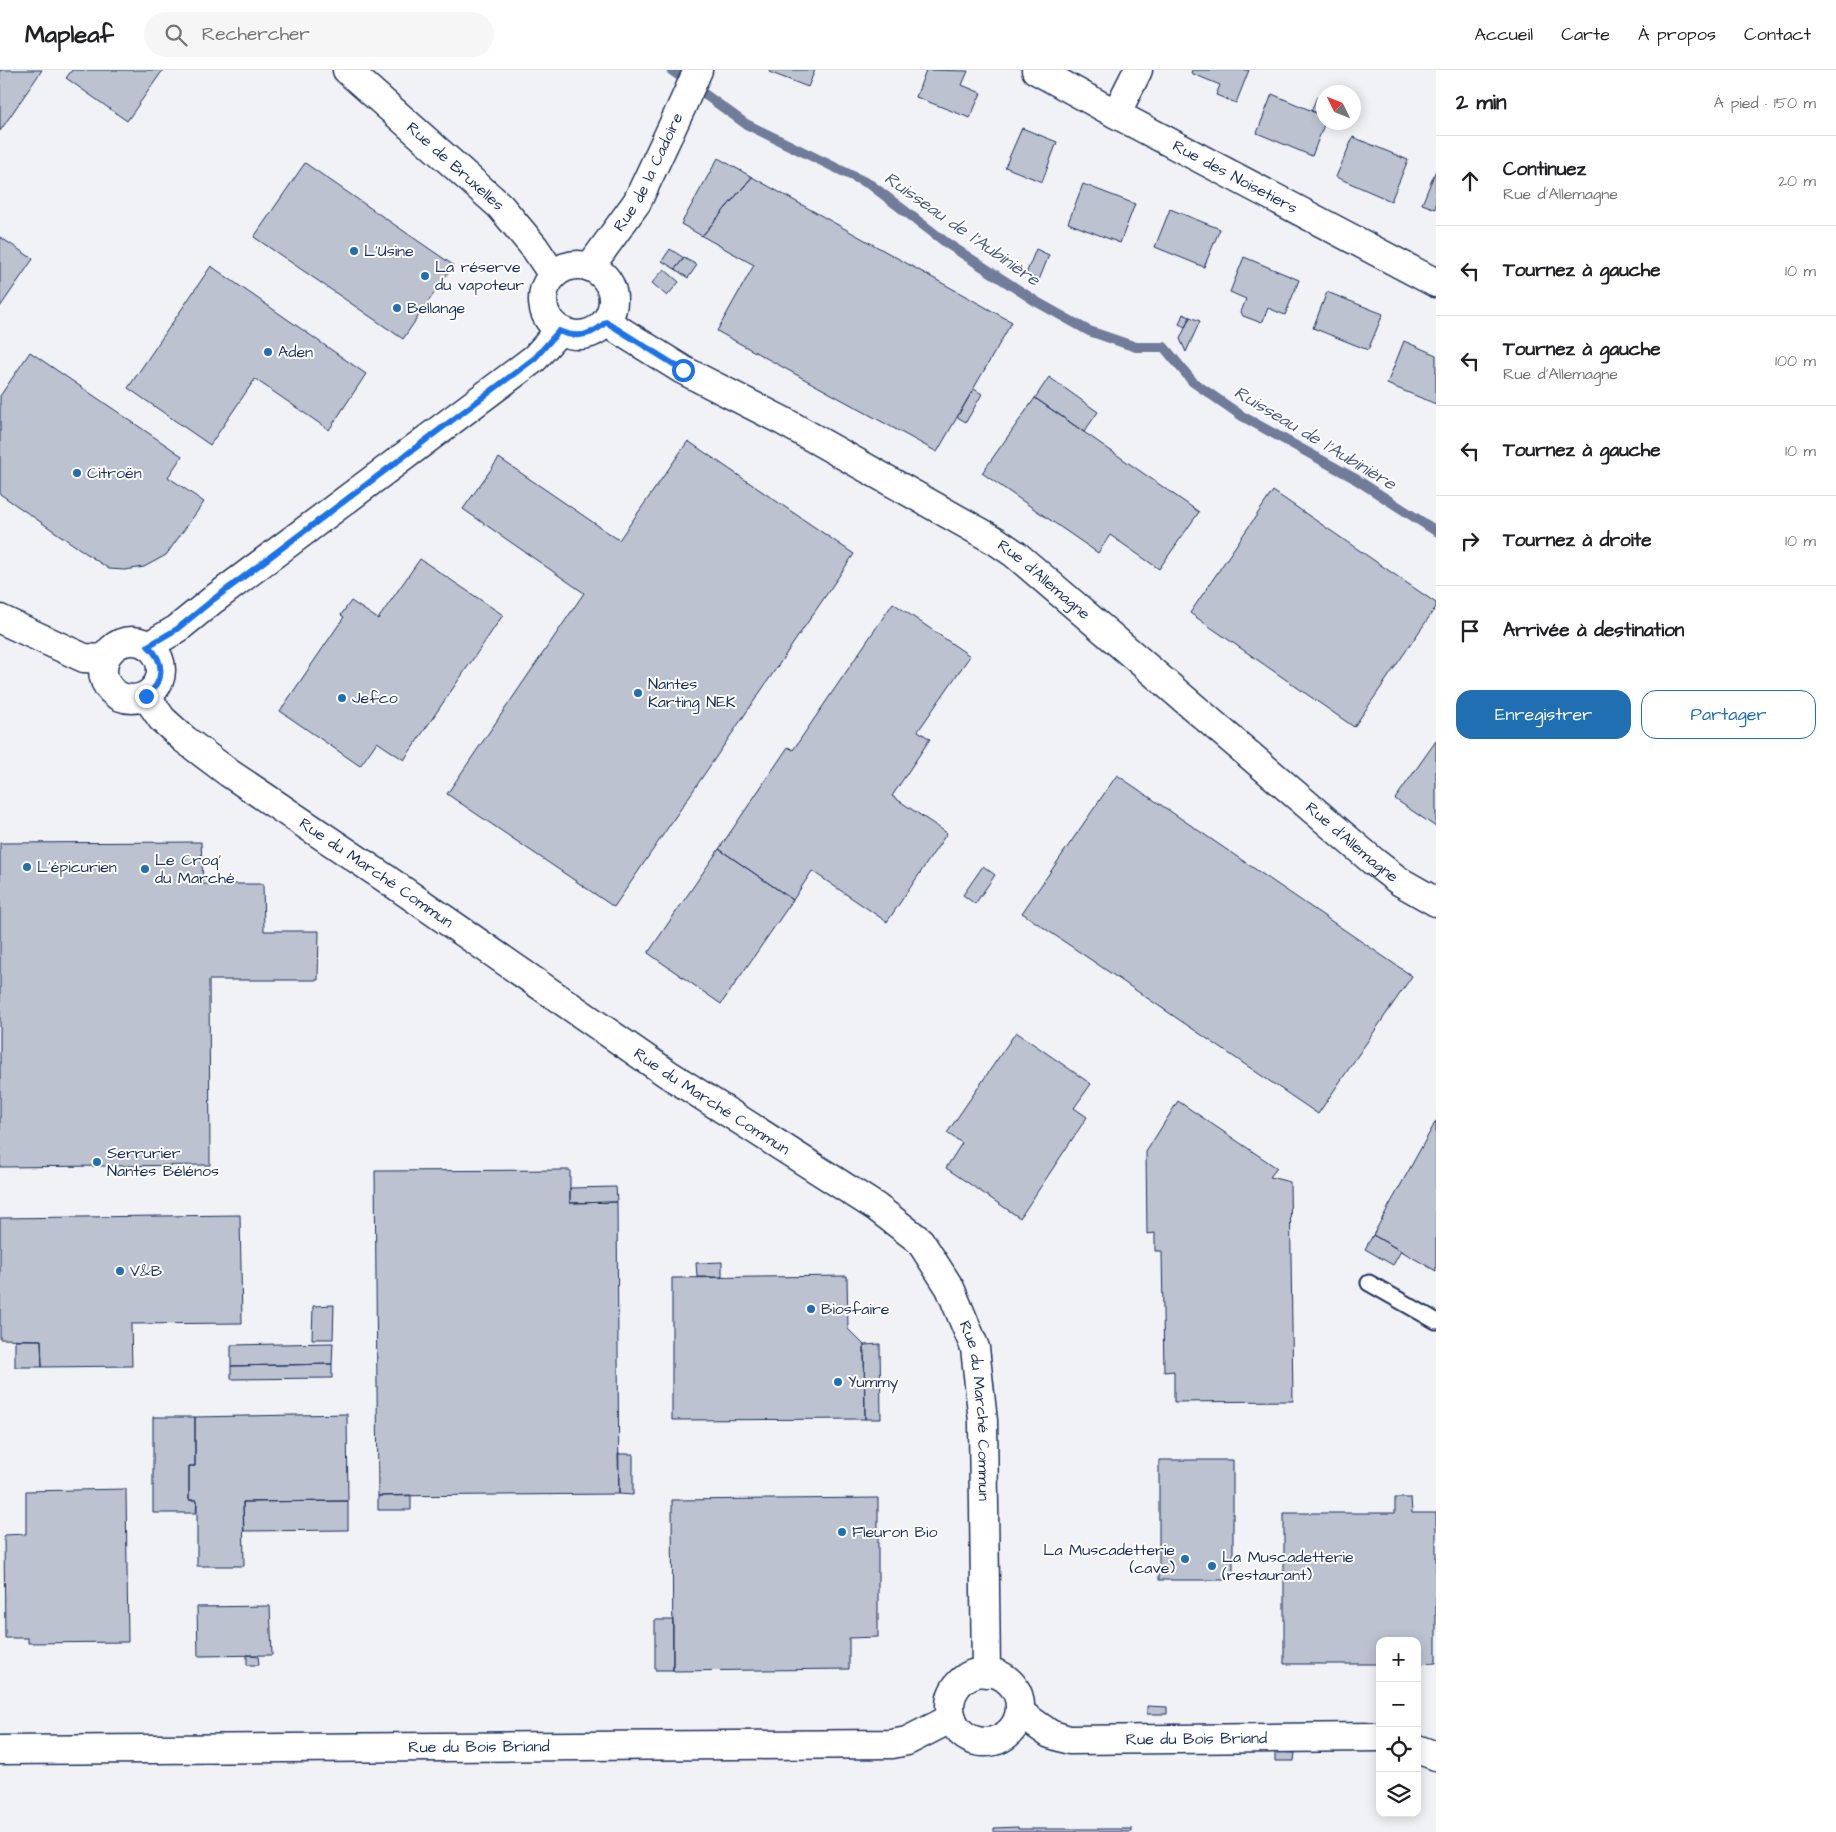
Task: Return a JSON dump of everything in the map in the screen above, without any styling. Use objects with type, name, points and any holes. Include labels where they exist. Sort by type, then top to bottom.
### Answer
[{"type":"street","name":"Rue de Bruxelles","points":[[347,70],[500,206],[535,248],[553,275]]},
{"type":"street","name":"Rue de la Cadoire","points":[[590,267],[636,202],[698,70]]},
{"type":"street","name":"Rue des Noisetiers","points":[[1036,70],[1436,284]]},
{"type":"street","points":[[1116,114],[1138,70]]},
{"type":"street","points":[[570,266],[590,267],[604,276],[612,291],[613,302],[611,312],[599,330],[579,336],[568,335],[559,331],[545,315],[542,304],[543,294],[553,275],[570,266]]},
{"type":"street","name":"Rue d'Allemagne","points":[[606,322],[683,370],[783,421],[996,541],[1015,554],[1373,861],[1399,881],[1436,902]]},
{"type":"street","points":[[148,646],[177,629],[214,599],[535,358],[559,331]]},
{"type":"street","points":[[0,619],[84,658],[104,659]]},
{"type":"street","points":[[128,641],[148,646],[159,659],[161,667],[158,684],[154,691],[146,696],[129,700],[113,693],[103,677],[102,668],[104,659],[110,650],[128,641]]},
{"type":"street","name":"Rue du Marché Commun","points":[[146,696],[156,711],[177,732],[229,773],[393,883],[668,1074],[876,1207],[920,1241],[950,1288],[975,1348],[983,1420],[986,1673]]},
{"type":"street","points":[[974,1674],[995,1674],[1006,1679],[1014,1688],[1019,1701],[1020,1713],[1012,1729],[1003,1738],[990,1742],[979,1742],[966,1737],[957,1729],[950,1707],[952,1695],[963,1680],[974,1674]]},
{"type":"street","name":"Rue du Bois Briand","points":[[1020,1713],[1050,1734],[1069,1740],[1376,1738]]},
{"type":"street","name":"Rue du Bois Briand","points":[[0,1750],[892,1744],[907,1741],[952,1718]]},
{"type":"street","points":[[1421,1750],[1436,1756]]},
{"type":"lane","points":[[1369,1283],[1436,1321]]},
{"type":"building","points":[[0,70],[42,70],[0,131]]},
{"type":"building","points":[[72,70],[163,70],[127,121],[66,78]]},
{"type":"building","points":[[770,70],[815,70],[808,87],[769,72]]},
{"type":"building","points":[[926,70],[968,71],[962,85],[981,93],[970,118],[916,97]]},
{"type":"building","points":[[1192,70],[1249,70],[1236,103],[1216,95],[1220,85],[1191,73]]},
{"type":"building","points":[[1272,94],[1316,113],[1316,130],[1322,130],[1312,156],[1257,133]]},
{"type":"building","points":[[1316,99],[1316,113],[1311,111]]},
{"type":"building","points":[[1022,128],[1057,142],[1042,182],[1005,167]]},
{"type":"building","points":[[1353,137],[1408,160],[1391,201],[1336,177]]},
{"type":"building","points":[[718,158],[752,177],[702,236],[681,224]]},
{"type":"building","name":"L'Usine","points":[[305,163],[453,265],[403,339],[254,237]]},
{"type":"building","points":[[1436,170],[1436,209],[1422,204]]},
{"type":"building","points":[[752,177],[1012,322],[937,452],[717,331],[754,265],[702,236]]},
{"type":"building","points":[[1083,184],[1135,204],[1120,243],[1068,223]]},
{"type":"building","points":[[1170,209],[1220,229],[1204,267],[1155,247]]},
{"type":"building","points":[[0,237],[33,259],[0,307]]},
{"type":"building","points":[[670,249],[684,258],[675,269],[662,261]]},
{"type":"building","points":[[1036,249],[1049,255],[1039,280],[1026,274]]},
{"type":"building","points":[[1244,257],[1299,280],[1285,315],[1268,308],[1263,321],[1259,322],[1243,316],[1241,312],[1246,299],[1230,292]]},
{"type":"building","points":[[684,258],[697,265],[688,278],[675,269]]},
{"type":"building","points":[[211,266],[366,374],[329,430],[255,379],[210,445],[128,388]]},
{"type":"building","points":[[664,269],[679,282],[667,296],[652,283]]},
{"type":"building","points":[[1327,292],[1383,314],[1368,350],[1313,328]]},
{"type":"building","points":[[1183,314],[1190,317],[1185,327],[1179,324]]},
{"type":"building","points":[[1190,317],[1200,321],[1186,352],[1180,339]]},
{"type":"building","points":[[1404,341],[1436,355],[1436,404],[1387,384]]},
{"type":"building","points":[[30,352],[182,456],[168,477],[204,502],[166,555],[144,567],[125,570],[109,569],[0,494],[0,396]]},
{"type":"building","points":[[1049,377],[1098,412],[1084,432],[1035,398]]},
{"type":"building","points":[[974,389],[982,394],[966,422],[957,417]]},
{"type":"building","points":[[1035,398],[1199,512],[1159,569],[1110,535],[1098,553],[982,473]]},
{"type":"building","name":"Nantes Karting NEK","points":[[688,441],[854,554],[614,907],[447,794],[584,593],[463,509],[499,458],[619,540]]},
{"type":"building","points":[[1273,491],[1436,603],[1436,607],[1354,727],[1190,613]]},
{"type":"building","points":[[420,559],[503,615],[404,760],[377,742],[360,766],[280,711],[344,617],[341,615],[351,601],[378,619]]},
{"type":"building","points":[[893,603],[970,656],[918,731],[930,739],[892,796],[947,833],[887,922],[812,871],[793,900],[719,849],[788,747],[793,750]]},
{"type":"building","points":[[1436,741],[1436,827],[1395,799]]},
{"type":"building","points":[[1117,775],[1412,976],[1318,1114],[1022,913]]},
{"type":"building","points":[[201,842],[203,884],[263,884],[264,931],[319,931],[318,980],[209,980],[210,1165],[0,1167],[0,843]]},
{"type":"building","points":[[719,849],[793,900],[721,1004],[648,953]]},
{"type":"building","points":[[983,866],[995,875],[975,904],[963,895]]},
{"type":"building","points":[[1016,1032],[1091,1084],[1074,1108],[1087,1117],[1020,1218],[946,1168],[962,1143],[947,1133]]},
{"type":"building","points":[[1178,1101],[1277,1168],[1270,1177],[1290,1182],[1293,1401],[1174,1402],[1174,1371],[1164,1372],[1162,1251],[1155,1251],[1155,1233],[1147,1234],[1146,1152]]},
{"type":"building","points":[[1436,1121],[1436,1271],[1373,1235]]},
{"type":"building","points":[[570,1170],[570,1203],[617,1202],[619,1494],[378,1496],[375,1171]]},
{"type":"building","points":[[616,1187],[617,1202],[570,1203],[570,1188]]},
{"type":"building","name":"V&B","points":[[240,1215],[242,1323],[131,1324],[132,1366],[42,1367],[41,1340],[0,1339],[0,1218]]},
{"type":"building","points":[[1373,1235],[1401,1251],[1393,1265],[1365,1249]]},
{"type":"building","points":[[722,1262],[722,1277],[697,1277],[696,1263]]},
{"type":"building","points":[[847,1276],[848,1329],[864,1345],[865,1419],[672,1420],[672,1278]]},
{"type":"building","points":[[334,1305],[333,1339],[312,1339],[313,1306]]},
{"type":"building","points":[[15,1340],[41,1340],[42,1367],[15,1367]]},
{"type":"building","points":[[333,1343],[332,1364],[231,1366],[231,1345]]},
{"type":"building","points":[[880,1344],[881,1419],[865,1419],[864,1345]]},
{"type":"building","points":[[332,1364],[332,1378],[231,1379],[231,1366]]},
{"type":"building","points":[[347,1414],[348,1501],[243,1502],[244,1566],[197,1566],[197,1500],[189,1500],[189,1466],[195,1466],[195,1417]]},
{"type":"building","points":[[153,1417],[195,1417],[195,1466],[189,1466],[189,1500],[197,1500],[196,1513],[153,1513]]},
{"type":"building","points":[[618,1454],[633,1454],[633,1495],[619,1494]]},
{"type":"building","points":[[1159,1460],[1233,1460],[1233,1580],[1159,1580]]},
{"type":"building","points":[[126,1489],[128,1642],[28,1643],[28,1638],[5,1638],[4,1535],[26,1534],[26,1491]]},
{"type":"building","points":[[411,1495],[411,1510],[378,1510],[378,1496]]},
{"type":"building","points":[[878,1498],[878,1637],[849,1638],[849,1669],[673,1671],[672,1500]]},
{"type":"building","points":[[1395,1498],[1411,1498],[1412,1513],[1436,1513],[1436,1663],[1421,1664],[1421,1637],[1376,1637],[1376,1664],[1284,1664],[1284,1513],[1395,1513]]},
{"type":"building","points":[[348,1501],[348,1530],[244,1531],[243,1502]]},
{"type":"building","points":[[270,1606],[272,1655],[198,1656],[197,1607]]},
{"type":"building","points":[[655,1620],[673,1620],[673,1670],[655,1670]]},
{"type":"building","points":[[247,1655],[258,1655],[259,1665],[247,1665]]},
{"type":"building","points":[[1147,1706],[1167,1707],[1167,1714],[1147,1714]]},
{"type":"building","points":[[1275,1752],[1295,1753],[1294,1761],[1275,1761]]},
{"type":"building","points":[[1018,1827],[1018,1829],[1132,1829],[1132,1832],[994,1832],[994,1828]]},
{"type":"waterway","name":"Ruisseau de l'Aubinière","points":[[671,70],[746,124],[871,185],[948,244],[1037,302],[1089,331],[1136,347],[1164,347],[1193,382],[1242,416],[1354,478],[1436,531]]},
{"type":"place","name":"L'Usine","points":[[354,251]]},
{"type":"place","name":"La réserve du vapoteur","points":[[425,276]]},
{"type":"place","name":"Bellange","points":[[397,308]]},
{"type":"place","name":"Aden","points":[[268,352]]},
{"type":"place","name":"Citroën","points":[[77,473]]},
{"type":"place","name":"Nantes Karting NEK","points":[[638,693]]},
{"type":"place","name":"Jefco","points":[[342,698]]},
{"type":"place","name":"L'épicurien","points":[[27,867]]},
{"type":"place","name":"Le Croq' du Marché","points":[[145,869]]},
{"type":"place","name":"Serrurier Nantes Bélénos","points":[[97,1162]]},
{"type":"place","name":"V&B","points":[[120,1271]]},
{"type":"place","name":"Biosfaire","points":[[811,1309]]},
{"type":"place","name":"Yummy","points":[[838,1382]]},
{"type":"place","name":"Fleuron Bio","points":[[842,1532]]},
{"type":"place","name":"La Muscadetterie (cave)","points":[[1185,1559]]},
{"type":"place","name":"La Muscadetterie (restaurant)","points":[[1212,1566]]},
{"type":"route","points":[[146,696],[154,691],[161,675],[159,659],[148,646],[177,629],[214,599],[535,358],[559,331],[568,335],[579,336],[599,330],[606,322],[640,345],[683,370]]}]
